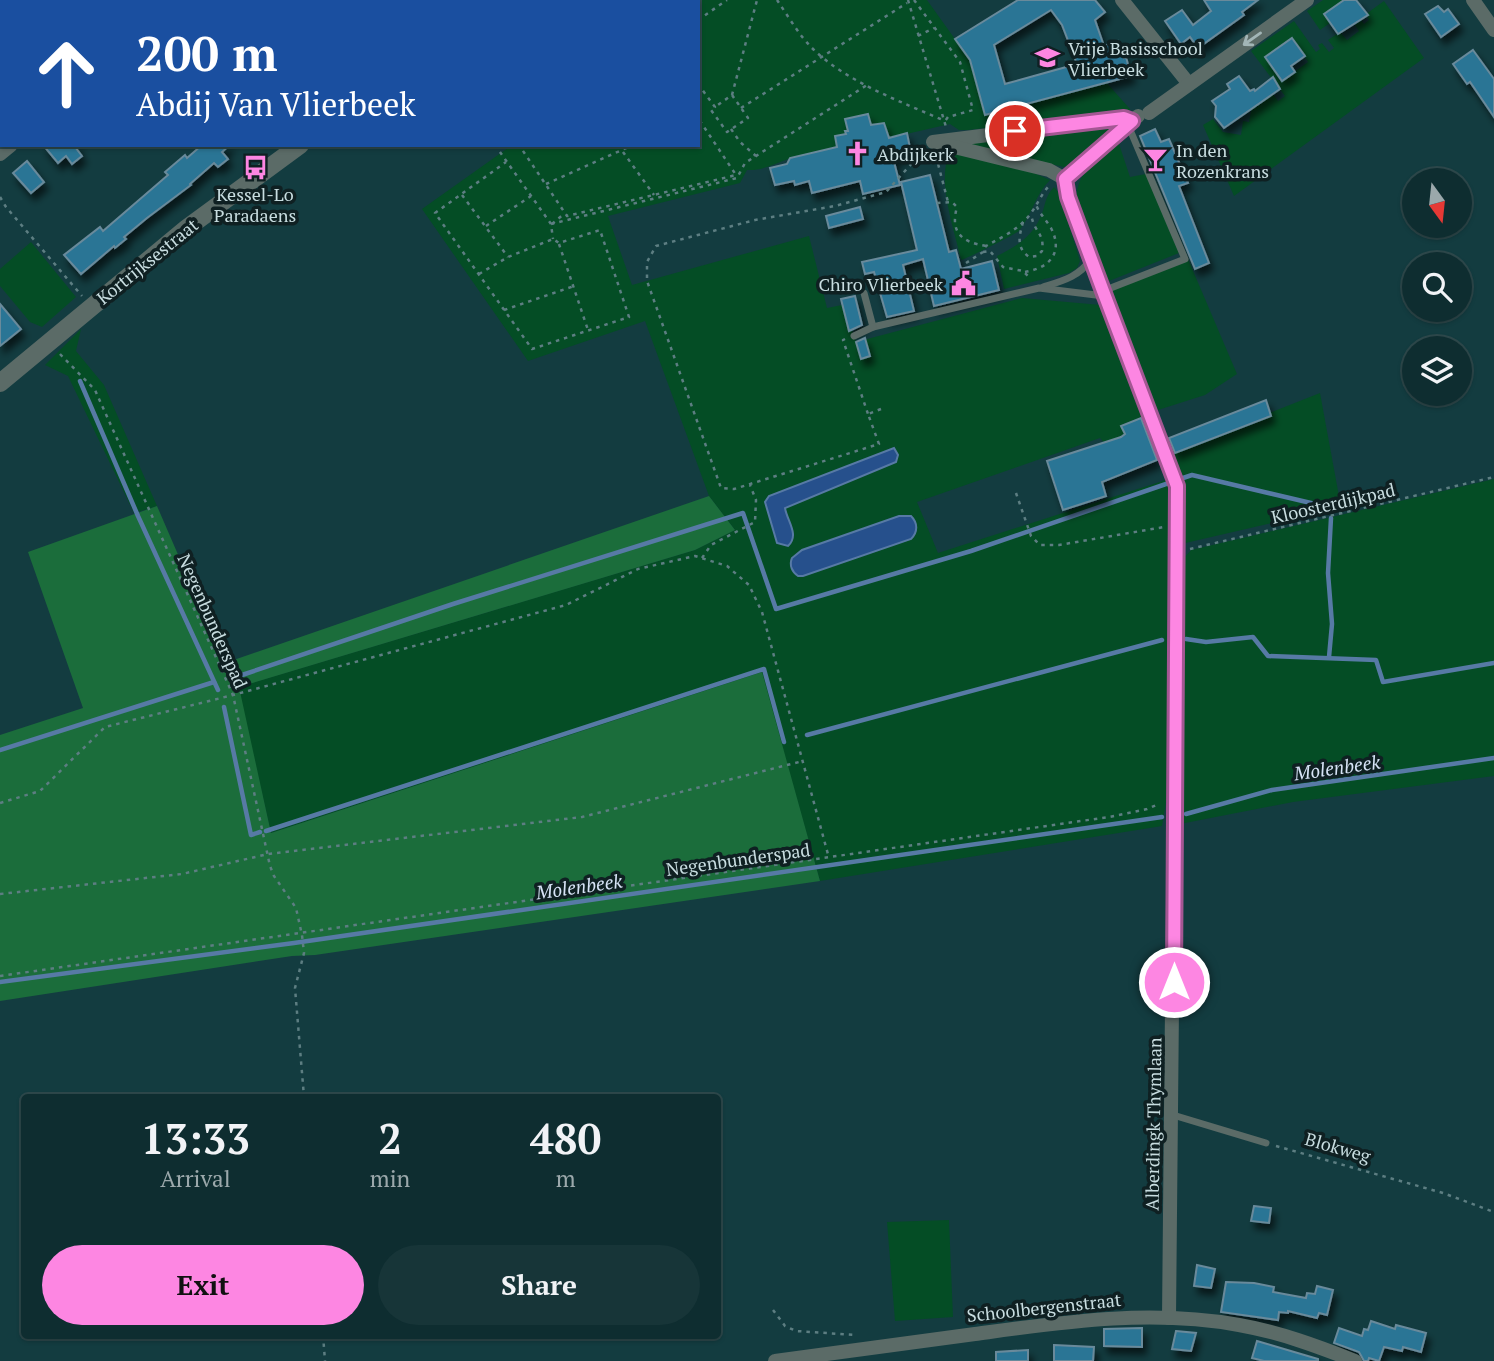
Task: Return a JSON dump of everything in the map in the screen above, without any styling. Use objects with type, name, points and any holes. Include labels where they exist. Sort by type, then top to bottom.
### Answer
[{"type":"street","points":[[1122,0],[1189,84]]},
{"type":"street","points":[[1065,179],[1137,118],[1307,0]]},
{"type":"street","points":[[1473,0],[1494,30]]},
{"type":"street","points":[[933,142],[1137,118]]},
{"type":"street","points":[[933,142],[1049,170],[1065,179]]},
{"type":"street","name":"Kortrijksestraat","points":[[0,383],[187,228],[297,147]]},
{"type":"street","points":[[1065,179],[1068,197],[1104,294]]},
{"type":"street","name":"Alberdingk Thymlaan","points":[[1104,294],[1177,486],[1169,1318]]},
{"type":"street","name":"Schoolbergenstraat","points":[[775,1361],[1125,1316],[1205,1320],[1261,1329],[1355,1361]]},
{"type":"lane","points":[[1039,288],[1104,294],[1185,259],[1137,118]]},
{"type":"lane","points":[[854,336],[873,327],[1067,280],[1084,269],[1091,259]]},
{"type":"lane","points":[[864,293],[873,327]]},
{"type":"lane","points":[[1173,1115],[1266,1143]]},
{"type":"path","points":[[700,19],[727,0]]},
{"type":"path","points":[[732,95],[748,118],[727,132],[711,110],[732,95],[757,0]]},
{"type":"path","points":[[777,0],[811,47],[822,57],[867,85],[944,121]]},
{"type":"path","points":[[914,0],[960,62],[973,110],[948,117],[944,121]]},
{"type":"path","points":[[741,108],[908,1],[944,121]]},
{"type":"path","points":[[918,36],[934,27]]},
{"type":"path","points":[[551,225],[737,177],[745,163],[867,85]]},
{"type":"path","points":[[700,88],[715,107]]},
{"type":"path","points":[[524,147],[521,149],[567,216],[736,176],[700,121]]},
{"type":"path","points":[[731,129],[740,142],[756,156]]},
{"type":"path","points":[[854,336],[843,340],[878,444],[734,489],[721,488],[647,281],[647,262],[656,246],[755,220],[835,206],[886,192],[906,167],[933,142],[948,202]]},
{"type":"path","points":[[496,147],[551,225],[552,239]]},
{"type":"path","points":[[620,147],[654,195]]},
{"type":"path","points":[[545,184],[629,147]]},
{"type":"path","points":[[506,162],[435,212],[532,349],[628,317],[600,230],[559,243]]},
{"type":"path","points":[[937,203],[948,202],[957,206],[953,221],[956,230],[973,244],[986,246],[1014,230],[1031,213],[1041,194],[1052,183],[1065,179]]},
{"type":"path","points":[[462,194],[508,257]]},
{"type":"path","points":[[485,226],[531,196]]},
{"type":"path","points":[[0,197],[92,306]]},
{"type":"path","points":[[966,262],[990,251],[1003,267],[1025,272],[1039,270],[1047,264],[1055,251],[1053,234],[1036,205]]},
{"type":"path","points":[[551,225],[565,213]]},
{"type":"path","points":[[1023,222],[1019,245],[1030,257],[1037,256],[1042,251],[1043,244],[1041,236],[1033,226],[1031,213]]},
{"type":"path","points":[[552,239],[559,243],[588,330]]},
{"type":"path","points":[[479,274],[508,257],[552,239]]},
{"type":"path","points":[[984,252],[986,246]]},
{"type":"path","points":[[1025,272],[1039,288]]},
{"type":"path","points":[[504,310],[574,286]]},
{"type":"path","name":"Negenbunderspad","points":[[48,342],[95,390],[233,695],[274,876],[296,908],[301,934],[304,953],[295,988],[304,1094]]},
{"type":"path","points":[[867,414],[881,409]]},
{"type":"path","name":"Kloosterdijkpad","points":[[1177,553],[1494,477]]},
{"type":"path","points":[[702,558],[710,545],[755,522],[757,500],[750,484]]},
{"type":"path","points":[[1016,492],[1031,536],[1040,545],[1059,545],[1163,527],[1177,531]]},
{"type":"path","points":[[0,803],[40,790],[105,727],[566,605],[638,569],[695,556],[727,566],[749,585],[762,612],[830,858]]},
{"type":"path","points":[[0,894],[182,874],[268,854],[582,817],[803,761]]},
{"type":"path","name":"Negenbunderspad","points":[[0,976],[1109,817],[1147,809],[1175,796]]},
{"type":"path","name":"Blokweg","points":[[1266,1143],[1443,1193],[1494,1212]]},
{"type":"path","points":[[773,1310],[785,1326],[796,1331],[857,1335],[868,1348]]},
{"type":"path","points":[[323,1339],[325,1361]]},
{"type":"green space","points":[[700,0],[927,0],[970,60],[985,115],[1106,82],[1129,111],[968,130],[959,130],[950,124],[889,138],[871,125],[867,114],[845,119],[848,131],[835,137],[837,147],[797,156],[764,168],[747,170],[740,183],[608,216],[632,285],[809,236],[827,308],[842,305],[848,331],[852,330],[856,342],[1022,298],[1101,305],[1144,416],[1121,425],[1126,439],[1107,446],[1100,438],[917,502],[938,553],[1169,479],[1172,508],[1168,790],[1162,826],[820,881],[761,673],[271,833],[238,687],[695,550],[735,530],[709,496],[645,321],[528,361],[422,209],[509,147],[700,147]]},
{"type":"green space","points":[[1323,0],[1344,0],[1324,14],[1330,23],[1320,30],[1307,11]]},
{"type":"green space","points":[[1384,1],[1424,58],[1234,196],[1203,125],[1213,119],[1223,132],[1241,135],[1243,121],[1249,122],[1256,90],[1262,96],[1271,91],[1278,101],[1285,96],[1251,51],[1294,21],[1316,52],[1320,49],[1318,45],[1322,43],[1329,52],[1334,48],[1328,40],[1340,32],[1347,40],[1359,31],[1355,25],[1361,20],[1364,24],[1369,20],[1366,14]],"holes":[[[1292,38],[1308,62],[1283,80]]]},
{"type":"green space","points":[[1117,126],[1070,166],[1064,167],[957,143]]},
{"type":"green space","points":[[1118,141],[1130,177],[1146,174],[1179,253],[1109,281],[1104,280],[1077,206],[1077,195],[1082,176]]},
{"type":"green space","points":[[952,150],[1023,168],[1050,180],[1019,231],[961,260],[945,188],[947,161]]},
{"type":"green space","points":[[1054,187],[1059,193],[1080,261],[1077,268],[1069,273],[1004,289],[997,256],[1028,236],[1040,218],[1048,194]]},
{"type":"green space","points":[[31,242],[76,297],[42,327],[30,322],[0,286],[0,269]]},
{"type":"green space","points":[[1188,259],[1237,374],[1205,395],[1158,410],[1152,408],[1110,294],[1115,286]]},
{"type":"green space","points":[[81,329],[76,351],[104,385],[157,506],[134,513],[68,376],[45,365]]},
{"type":"green space","points":[[1320,393],[1341,507],[1181,544],[1169,453]]},
{"type":"green space","points":[[1494,479],[1494,776],[1293,802],[1180,824],[1182,567],[1191,550]]},
{"type":"green space","points":[[709,496],[735,530],[695,550],[239,687],[271,833],[762,672],[820,881],[315,955],[292,956],[0,1001],[0,735],[83,708],[28,552],[157,506],[225,663]]},
{"type":"green space","points":[[949,1220],[953,1317],[895,1321],[887,1222]]},
{"type":"water","points":[[894,448],[898,455],[896,462],[785,508],[793,537],[788,546],[777,543],[765,502],[769,496]]},
{"type":"water","points":[[899,516],[911,516],[915,522],[916,530],[911,539],[803,576],[798,576],[793,570],[792,558],[802,550]]},
{"type":"building","name":"Vrije Basisschool Vlierbeek","points":[[1018,0],[1095,0],[1105,12],[1095,20],[1104,46],[1118,41],[1131,76],[985,115],[970,60],[955,39]],"holes":[[[1051,10],[1062,25],[1077,64],[1005,84],[994,45]]]},
{"type":"building","points":[[1204,0],[1258,0],[1242,12],[1244,15],[1198,48],[1190,37],[1181,44],[1165,21],[1182,10],[1193,25],[1211,11]]},
{"type":"building","points":[[1344,0],[1356,0],[1368,15],[1338,34],[1324,14]]},
{"type":"building","points":[[1438,6],[1444,12],[1448,9],[1459,24],[1441,37],[1425,14]]},
{"type":"building","points":[[1292,38],[1305,56],[1291,66],[1295,72],[1282,81],[1265,57]]},
{"type":"building","points":[[1473,50],[1494,79],[1494,117],[1470,82],[1467,84],[1453,64]]},
{"type":"building","points":[[1239,76],[1250,91],[1255,91],[1273,77],[1280,89],[1224,128],[1215,117],[1216,106],[1212,101],[1230,89],[1227,84]]},
{"type":"building","name":"Abdijkerk","points":[[868,114],[871,125],[884,123],[889,138],[907,133],[911,153],[893,158],[900,185],[863,194],[860,181],[812,193],[809,181],[795,185],[794,181],[775,185],[770,168],[787,164],[790,158],[837,147],[835,136],[848,131],[845,119]]},
{"type":"building","points":[[1155,129],[1161,142],[1169,139],[1188,183],[1179,186],[1209,263],[1195,269],[1140,136]]},
{"type":"building","points":[[45,147],[77,147],[82,156],[72,164],[66,156],[58,163]]},
{"type":"building","points":[[200,147],[228,147],[222,152],[228,159],[218,167],[214,163],[191,185],[81,274],[64,255],[100,227],[103,231],[168,175],[165,172],[185,155],[187,158]]},
{"type":"building","points":[[27,161],[44,182],[31,193],[13,173]]},
{"type":"building","points":[[930,175],[949,252],[956,250],[961,269],[992,261],[999,290],[934,306],[923,259],[903,265],[914,311],[887,317],[874,272],[865,274],[862,262],[917,250],[901,182]]},
{"type":"building","points":[[860,207],[863,219],[829,228],[826,216]]},
{"type":"building","points":[[855,296],[862,325],[849,331],[841,299]]},
{"type":"building","points":[[0,304],[21,329],[0,346]]},
{"type":"building","points":[[865,338],[870,356],[861,359],[856,342]]},
{"type":"building","points":[[1266,400],[1271,416],[1175,453],[1169,438]]},
{"type":"building","points":[[1141,418],[1157,460],[1102,482],[1106,496],[1063,510],[1047,461],[1121,437],[1125,434],[1121,426]]},
{"type":"building","points":[[1254,1206],[1271,1208],[1269,1223],[1251,1221]]},
{"type":"building","points":[[1197,1265],[1215,1269],[1211,1288],[1194,1286]]},
{"type":"building","points":[[1226,1282],[1274,1287],[1273,1292],[1306,1298],[1307,1293],[1315,1294],[1317,1286],[1333,1290],[1327,1315],[1319,1313],[1317,1318],[1288,1311],[1279,1312],[1278,1320],[1221,1312]]},
{"type":"building","points":[[1371,1321],[1395,1329],[1396,1325],[1426,1333],[1421,1352],[1403,1347],[1402,1351],[1384,1347],[1379,1361],[1369,1358],[1364,1361],[1359,1352],[1334,1343],[1339,1328],[1362,1336]]},
{"type":"building","points":[[1142,1328],[1142,1347],[1104,1346],[1104,1329]]},
{"type":"building","points":[[1176,1331],[1196,1333],[1191,1351],[1172,1349]]},
{"type":"building","points":[[1257,1341],[1318,1361],[1264,1361],[1252,1358]]},
{"type":"building","points":[[1054,1345],[1094,1347],[1093,1361],[1054,1361]]},
{"type":"building","points":[[1028,1350],[1028,1361],[996,1361],[996,1352]]},
{"type":"waterway","points":[[80,381],[218,690]]},
{"type":"waterway","points":[[1180,479],[1192,475],[1328,507]]},
{"type":"waterway","points":[[242,675],[453,604],[743,513],[776,609],[971,551],[1166,484]]},
{"type":"waterway","points":[[1329,657],[1332,624],[1328,573],[1331,518]]},
{"type":"waterway","points":[[1186,639],[1206,642],[1253,637],[1268,656],[1376,660],[1383,682],[1494,663]]},
{"type":"waterway","points":[[807,735],[1162,640]]},
{"type":"waterway","points":[[266,831],[764,669],[784,742]]},
{"type":"waterway","points":[[0,750],[214,682]]},
{"type":"waterway","points":[[224,707],[251,835],[260,832]]},
{"type":"waterway","name":"Molenbeek","points":[[1186,814],[1272,790],[1494,758]]},
{"type":"waterway","name":"Molenbeek","points":[[0,982],[294,943],[1162,817]]},
{"type":"place","name":"Vrije Basisschool Vlierbeek","points":[[1048,58]]},
{"type":"place","name":"Abdijkerk","points":[[857,154]]},
{"type":"place","name":"In den Rozenkrans","points":[[1156,160]]},
{"type":"place","name":"Kessel-Lo Paradaens","points":[[255,167]]},
{"type":"place","name":"Chiro Vlierbeek","points":[[963,284]]},
{"type":"route","points":[[1015,131],[1124,118],[1132,121],[1065,179],[1068,197],[1177,486],[1174,982]]}]
